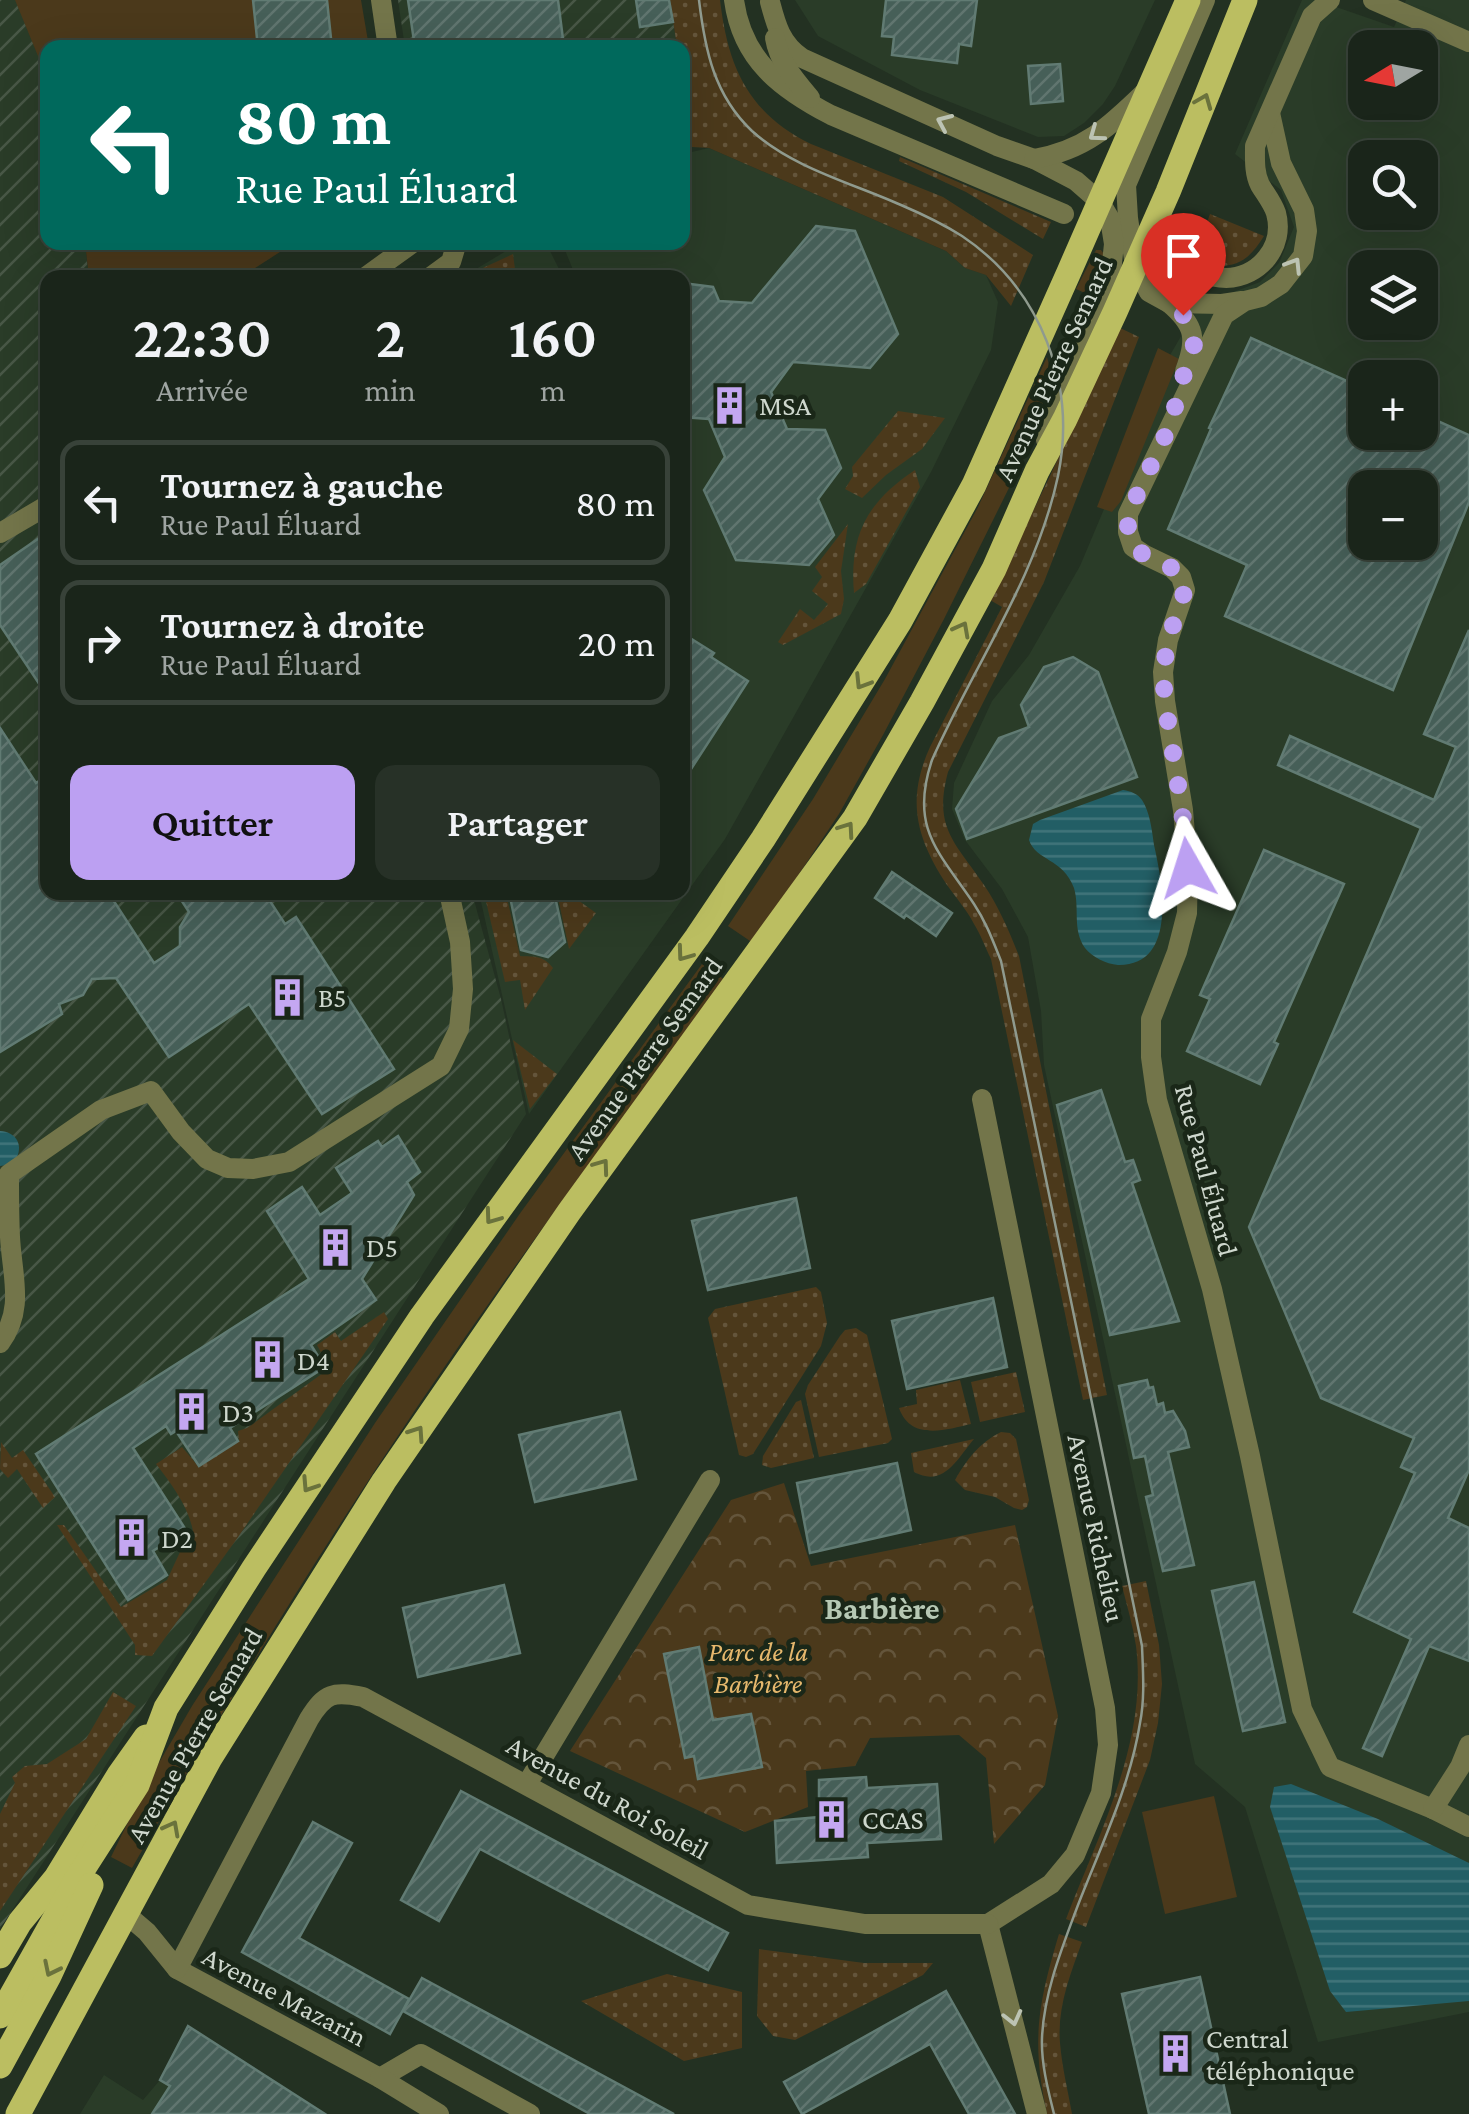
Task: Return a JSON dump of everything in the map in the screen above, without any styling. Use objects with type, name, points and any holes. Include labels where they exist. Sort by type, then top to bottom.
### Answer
[{"type":"main road","name":"Avenue Pierre Semard","points":[[0,2016],[78,1877],[137,1786],[166,1708],[265,1552],[411,1331],[764,839],[890,637],[974,485],[1188,0]]},
{"type":"main road","name":"Avenue Pierre Semard","points":[[18,2114],[210,1758],[384,1481],[569,1212],[855,818],[994,569],[1168,192],[1245,0]]},
{"type":"main road","points":[[0,1956],[20,1922],[56,1878],[119,1774],[166,1708]]},
{"type":"main road","points":[[0,2066],[49,1976],[137,1786]]},
{"type":"street","points":[[381,0],[387,40]]},
{"type":"street","points":[[734,0],[747,43],[771,76],[798,98],[1064,214]]},
{"type":"street","points":[[1135,266],[1126,185],[1205,0]]},
{"type":"street","points":[[1202,275],[1226,278],[1244,274],[1261,266],[1272,250],[1277,218],[1258,182],[1255,146],[1312,16],[1330,0]]},
{"type":"street","points":[[1374,0],[1469,42]]},
{"type":"street","points":[[770,1],[777,48],[785,66],[814,102],[831,115]]},
{"type":"street","points":[[770,1],[782,38],[802,58],[1034,159],[1076,181],[1100,202],[1110,218],[1114,244],[1109,290],[1062,390],[1037,471]]},
{"type":"street","points":[[1034,159],[1080,146],[1118,119],[1148,89]]},
{"type":"street","points":[[1169,303],[1222,304],[1261,297],[1281,284],[1303,256],[1307,232],[1304,210],[1281,163],[1270,113]]},
{"type":"street","points":[[375,270],[403,250]]},
{"type":"street","points":[[440,270],[452,262],[455,250]]},
{"type":"street","name":"Rue Paul Éluard","points":[[1135,266],[1149,292],[1183,315],[1194,346],[1176,397],[1174,417],[1128,514],[1133,546],[1172,568],[1181,577],[1185,590],[1168,640],[1163,672],[1188,868],[1187,913],[1151,1019],[1150,1057],[1156,1100],[1212,1289],[1302,1710],[1330,1766],[1469,1826]]},
{"type":"street","points":[[1174,417],[1224,315],[1246,301]]},
{"type":"street","points":[[0,533],[40,509]]},
{"type":"street","points":[[0,1344],[9,1331],[17,1294],[10,1243],[9,1174],[101,1110],[151,1091],[206,1159],[228,1168],[253,1170],[289,1162],[441,1066],[460,1029],[464,989],[451,900]]},
{"type":"street","name":"Avenue Richelieu","points":[[982,1099],[1106,1708],[1108,1746],[1101,1793],[1075,1855],[1051,1884],[988,1924]]},
{"type":"street","points":[[527,1784],[710,1480]]},
{"type":"street","name":"Avenue du Roi Soleil","points":[[177,1969],[321,1699],[340,1692],[363,1697],[748,1906],[865,1924],[988,1924]]},
{"type":"street","points":[[1433,1809],[1469,1745]]},
{"type":"street","name":"Avenue Mazarin","points":[[126,1914],[147,1932],[177,1969],[439,2114]]},
{"type":"street","points":[[988,1924],[1038,2114]]},
{"type":"street","name":"Avenue Mazarin","points":[[380,2078],[420,2054],[530,2114]]},
{"type":"shaded area","points":[[0,0],[19,0],[40,56],[40,250],[86,250],[88,270],[40,270],[40,900],[474,900],[526,1114],[0,1929]]},
{"type":"shaded area","points":[[398,0],[670,0],[676,40],[404,40]]},
{"type":"shaded area","points":[[795,0],[1155,0],[1103,104],[1064,136],[1038,137],[920,90],[818,36]]},
{"type":"shaded area","points":[[1302,0],[1316,0],[1394,27],[1406,0],[1469,0],[1469,2012],[1318,2042],[1245,1807],[1195,1764],[1044,1065],[1041,1011],[1028,937],[1002,889],[965,840],[952,809],[954,783],[992,701],[1029,655],[1080,566],[1166,362],[1205,295],[1228,294],[1260,282],[1279,263],[1294,227],[1281,190],[1235,154]]},
{"type":"shaded area","points":[[709,148],[946,251],[965,268],[986,275],[998,302],[991,350],[931,472],[725,839],[690,888],[690,270],[573,270],[565,250],[690,250],[690,152]]},
{"type":"shaded area","points":[[508,250],[550,250],[560,270],[474,270]]},
{"type":"shaded area","points":[[481,900],[682,900],[529,1114]]},
{"type":"shaded area","points":[[188,2026],[325,2114],[80,2114],[104,2075],[143,2100],[160,2080]]},
{"type":"green space","points":[[15,0],[361,0],[368,40],[40,40],[40,61]]},
{"type":"green space","points":[[670,0],[720,0],[736,67],[745,86],[771,118],[811,144],[943,197],[1033,255],[1011,306],[986,275],[965,268],[946,251],[709,148],[692,147],[690,40],[676,40]]},
{"type":"green space","points":[[900,157],[1051,222],[1043,239],[966,192],[899,161]]},
{"type":"green space","points":[[1210,214],[1264,236],[1240,262],[1204,265],[1208,255],[1197,251]]},
{"type":"green space","points":[[86,250],[283,250],[252,270],[88,270]]},
{"type":"green space","points":[[1096,250],[1104,254],[1098,299],[1076,289]]},
{"type":"green space","points":[[513,254],[515,270],[478,270]]},
{"type":"green space","points":[[1118,327],[1139,337],[1044,582],[948,772],[943,807],[956,845],[994,902],[1019,956],[1107,1395],[1083,1400],[991,959],[979,932],[936,868],[922,835],[917,802],[918,784],[930,747],[1002,607],[990,600]]},
{"type":"green space","points":[[1158,348],[1179,359],[1121,501],[1112,512],[1097,507]]},
{"type":"green space","points":[[1047,357],[1056,393],[944,619],[839,814],[753,943],[728,926],[813,799],[885,679],[978,507]]},
{"type":"green space","points":[[898,411],[945,418],[922,449],[862,498],[845,489],[853,476],[852,467]]},
{"type":"green space","points":[[915,470],[920,487],[866,584],[854,593],[855,554],[865,522],[885,495]]},
{"type":"green space","points":[[848,524],[841,571],[841,614],[783,645],[778,642],[800,609],[814,620],[828,604],[812,591],[822,577],[815,567]]},
{"type":"green space","points":[[486,900],[508,900],[520,956],[542,959],[553,968],[525,1010],[520,980],[505,982]]},
{"type":"green space","points":[[558,900],[578,900],[596,913],[569,949]]},
{"type":"green space","points":[[702,964],[725,980],[529,1247],[403,1428],[264,1645],[132,1868],[111,1857],[146,1785],[192,1706],[375,1423],[521,1212]]},
{"type":"green space","points":[[513,1040],[557,1074],[530,1109]]},
{"type":"green space","points":[[816,1287],[821,1292],[827,1323],[821,1346],[753,1454],[739,1455],[708,1318],[715,1309]]},
{"type":"green space","points":[[384,1312],[388,1319],[152,1656],[135,1655],[135,1645],[57,1525],[64,1525],[121,1607],[167,1580],[180,1552],[194,1539],[186,1509],[156,1464],[182,1447],[199,1467],[239,1441],[238,1431],[323,1373],[328,1366],[317,1345],[335,1332],[341,1341]]},
{"type":"green space","points":[[856,1328],[867,1335],[892,1439],[819,1457],[805,1394],[840,1336],[845,1330]]},
{"type":"green space","points":[[1016,1372],[1025,1412],[980,1422],[971,1382]]},
{"type":"green space","points":[[960,1380],[971,1424],[930,1431],[904,1418],[899,1408],[917,1404],[916,1390]]},
{"type":"green space","points":[[801,1400],[814,1458],[771,1468],[762,1465],[763,1456],[796,1402]]},
{"type":"green space","points":[[1001,1432],[1016,1439],[1029,1500],[1022,1510],[995,1497],[965,1490],[955,1480],[974,1452]]},
{"type":"green space","points":[[974,1439],[942,1474],[924,1476],[914,1472],[911,1453]]},
{"type":"green space","points":[[1,1442],[12,1458],[23,1450],[55,1497],[43,1508],[17,1469],[8,1478],[0,1469]]},
{"type":"green space","name":"Parc de la Barbière","points":[[784,1483],[811,1566],[1015,1525],[1058,1716],[1045,1785],[994,1844],[986,1758],[959,1735],[870,1738],[855,1766],[806,1771],[808,1807],[745,1832],[570,1751],[731,1500]]},
{"type":"green space","points":[[1146,1581],[1159,1645],[1162,1684],[1158,1723],[1150,1760],[1086,1927],[1066,1919],[1118,1786],[1135,1717],[1136,1646],[1122,1586]]},
{"type":"green space","points":[[113,1692],[136,1706],[0,1911],[0,1814],[15,1783],[12,1777],[25,1766],[47,1764],[86,1739]]},
{"type":"green space","points":[[1214,1796],[1237,1897],[1165,1914],[1142,1812]]},
{"type":"green space","points":[[1059,1934],[1082,1942],[1060,2017],[1062,2061],[1072,2114],[1047,2114],[1039,2065],[1042,2002]]},
{"type":"green space","points":[[759,1949],[864,1963],[933,1963],[923,1975],[795,2040],[773,2036],[757,2016]]},
{"type":"green space","points":[[667,1974],[742,1992],[742,2048],[684,2061],[581,2001]]},
{"type":"water","points":[[1123,790],[1140,798],[1149,816],[1162,918],[1150,952],[1137,962],[1118,965],[1100,960],[1085,948],[1069,878],[1037,852],[1029,840],[1033,824],[1040,820]]},
{"type":"water","points":[[0,1131],[14,1136],[19,1147],[17,1157],[0,1166]]},
{"type":"water","points":[[1291,1784],[1378,1819],[1469,1863],[1469,2001],[1346,2012],[1330,1991],[1270,1807],[1274,1787]]},
{"type":"building","points":[[253,0],[327,0],[331,40],[257,40]]},
{"type":"building","points":[[408,0],[558,0],[563,39],[414,40]]},
{"type":"building","points":[[636,0],[669,0],[673,22],[640,27]]},
{"type":"building","points":[[886,0],[977,0],[971,46],[959,44],[957,63],[892,55],[894,37],[882,36]]},
{"type":"building","points":[[1060,64],[1063,101],[1031,104],[1028,66]]},
{"type":"building","name":"MSA","points":[[816,226],[855,231],[898,334],[870,368],[793,362],[771,392],[787,429],[825,430],[841,468],[818,499],[834,535],[809,565],[736,560],[704,490],[725,457],[709,419],[690,418],[690,284],[713,287],[719,301],[752,303]]},
{"type":"building","points":[[1251,338],[1348,381],[1348,450],[1438,450],[1438,421],[1469,435],[1469,502],[1393,690],[1225,616],[1247,565],[1168,529]]},
{"type":"building","points":[[40,538],[40,685],[0,625],[0,565]]},
{"type":"building","points":[[1469,630],[1469,1470],[1448,1518],[1469,1528],[1469,1661],[1429,1646],[1382,1756],[1363,1748],[1411,1639],[1354,1612],[1415,1473],[1401,1467],[1414,1438],[1321,1398],[1249,1227],[1421,828],[1278,765],[1290,736],[1434,800],[1456,747],[1424,734]]},
{"type":"building","points":[[690,638],[748,681],[690,771]]},
{"type":"building","points":[[1073,657],[1098,672],[1137,777],[967,839],[956,809],[999,738],[1029,727],[1021,705],[1044,667]]},
{"type":"building","points":[[0,728],[36,783],[40,780],[40,900],[113,900],[154,963],[180,946],[180,927],[189,912],[181,900],[269,900],[285,924],[296,917],[394,1069],[322,1114],[249,1004],[169,1057],[116,978],[92,979],[83,995],[59,1004],[62,1014],[0,1052]]},
{"type":"building","points":[[1264,850],[1344,884],[1274,1042],[1278,1044],[1260,1084],[1187,1051],[1210,999],[1200,995]]},
{"type":"building","points":[[892,872],[952,913],[936,936],[875,898]]},
{"type":"building","points":[[511,900],[556,900],[565,942],[548,957],[521,950]]},
{"type":"building","points":[[1101,1090],[1125,1162],[1133,1160],[1140,1180],[1132,1183],[1179,1321],[1110,1335],[1057,1105]]},
{"type":"building","points":[[398,1136],[420,1172],[407,1182],[414,1195],[362,1279],[376,1300],[311,1345],[325,1367],[230,1428],[238,1441],[199,1466],[176,1431],[171,1434],[166,1426],[133,1448],[186,1530],[153,1551],[167,1575],[128,1600],[36,1454],[309,1279],[267,1211],[302,1187],[320,1215],[352,1193],[336,1168],[378,1141],[382,1147]]},
{"type":"building","points":[[796,1198],[810,1268],[708,1290],[692,1221]]},
{"type":"building","points":[[993,1298],[1007,1367],[907,1389],[892,1321]]},
{"type":"building","points":[[1147,1380],[1157,1405],[1163,1403],[1165,1413],[1173,1411],[1189,1447],[1168,1452],[1194,1565],[1163,1571],[1146,1497],[1153,1495],[1145,1456],[1134,1458],[1119,1386]]},
{"type":"building","points":[[620,1412],[636,1479],[535,1502],[519,1435]]},
{"type":"building","points":[[897,1463],[911,1530],[810,1553],[797,1483]]},
{"type":"building","points":[[1254,1582],[1285,1722],[1243,1731],[1212,1591]]},
{"type":"building","points":[[504,1585],[520,1653],[418,1677],[403,1608]]},
{"type":"building","points":[[699,1647],[713,1720],[751,1714],[762,1767],[698,1779],[694,1756],[685,1758],[664,1654]]},
{"type":"building","points":[[866,1777],[867,1788],[937,1784],[941,1839],[867,1843],[868,1857],[777,1863],[775,1821],[819,1817],[819,1780]]},
{"type":"building","points":[[461,1791],[728,1933],[708,1970],[480,1849],[439,1921],[401,1900]]},
{"type":"building","points":[[313,1822],[352,1843],[299,1938],[409,1999],[390,2034],[242,1952]]},
{"type":"building","name":"Central téléphonique","points":[[1200,1977],[1230,2114],[1149,2114],[1122,1994]]},
{"type":"building","points":[[422,1978],[674,2114],[590,2114],[403,2011]]},
{"type":"building","points":[[946,1991],[1015,2114],[969,2114],[930,2044],[802,2114],[784,2082]]},
{"type":"building","points":[[188,2026],[325,2114],[152,2114],[170,2086],[160,2080]]},
{"type":"tunnel","points":[[1130,243],[1202,275]]},
{"type":"tram line","points":[[699,0],[704,36],[720,87],[752,131],[804,165],[940,223],[990,258],[1032,311],[1057,374],[1063,441],[1048,514],[1020,586],[932,760],[924,804],[931,838],[978,911],[1001,961],[1142,1646],[1143,1704],[1129,1770],[1066,1937],[1046,2004],[1043,2057],[1054,2114]]},
{"type":"place","name":"MSA","points":[[729,405]]},
{"type":"place","name":"B5","points":[[288,997]]},
{"type":"place","name":"D5","points":[[336,1247]]},
{"type":"place","name":"D4","points":[[267,1360]]},
{"type":"place","name":"D3","points":[[192,1412]]},
{"type":"place","name":"D2","points":[[131,1538]]},
{"type":"place","name":"CCAS","points":[[832,1819]]},
{"type":"place","name":"Central téléphonique","points":[[1176,2054]]},
{"type":"district","name":"Barbière","points":[[882,1608]]},
{"type":"route","points":[[1183,315],[1194,346],[1176,397],[1174,417],[1128,514],[1128,532],[1133,546],[1181,577],[1185,590],[1168,640],[1163,672],[1188,868]]}]
